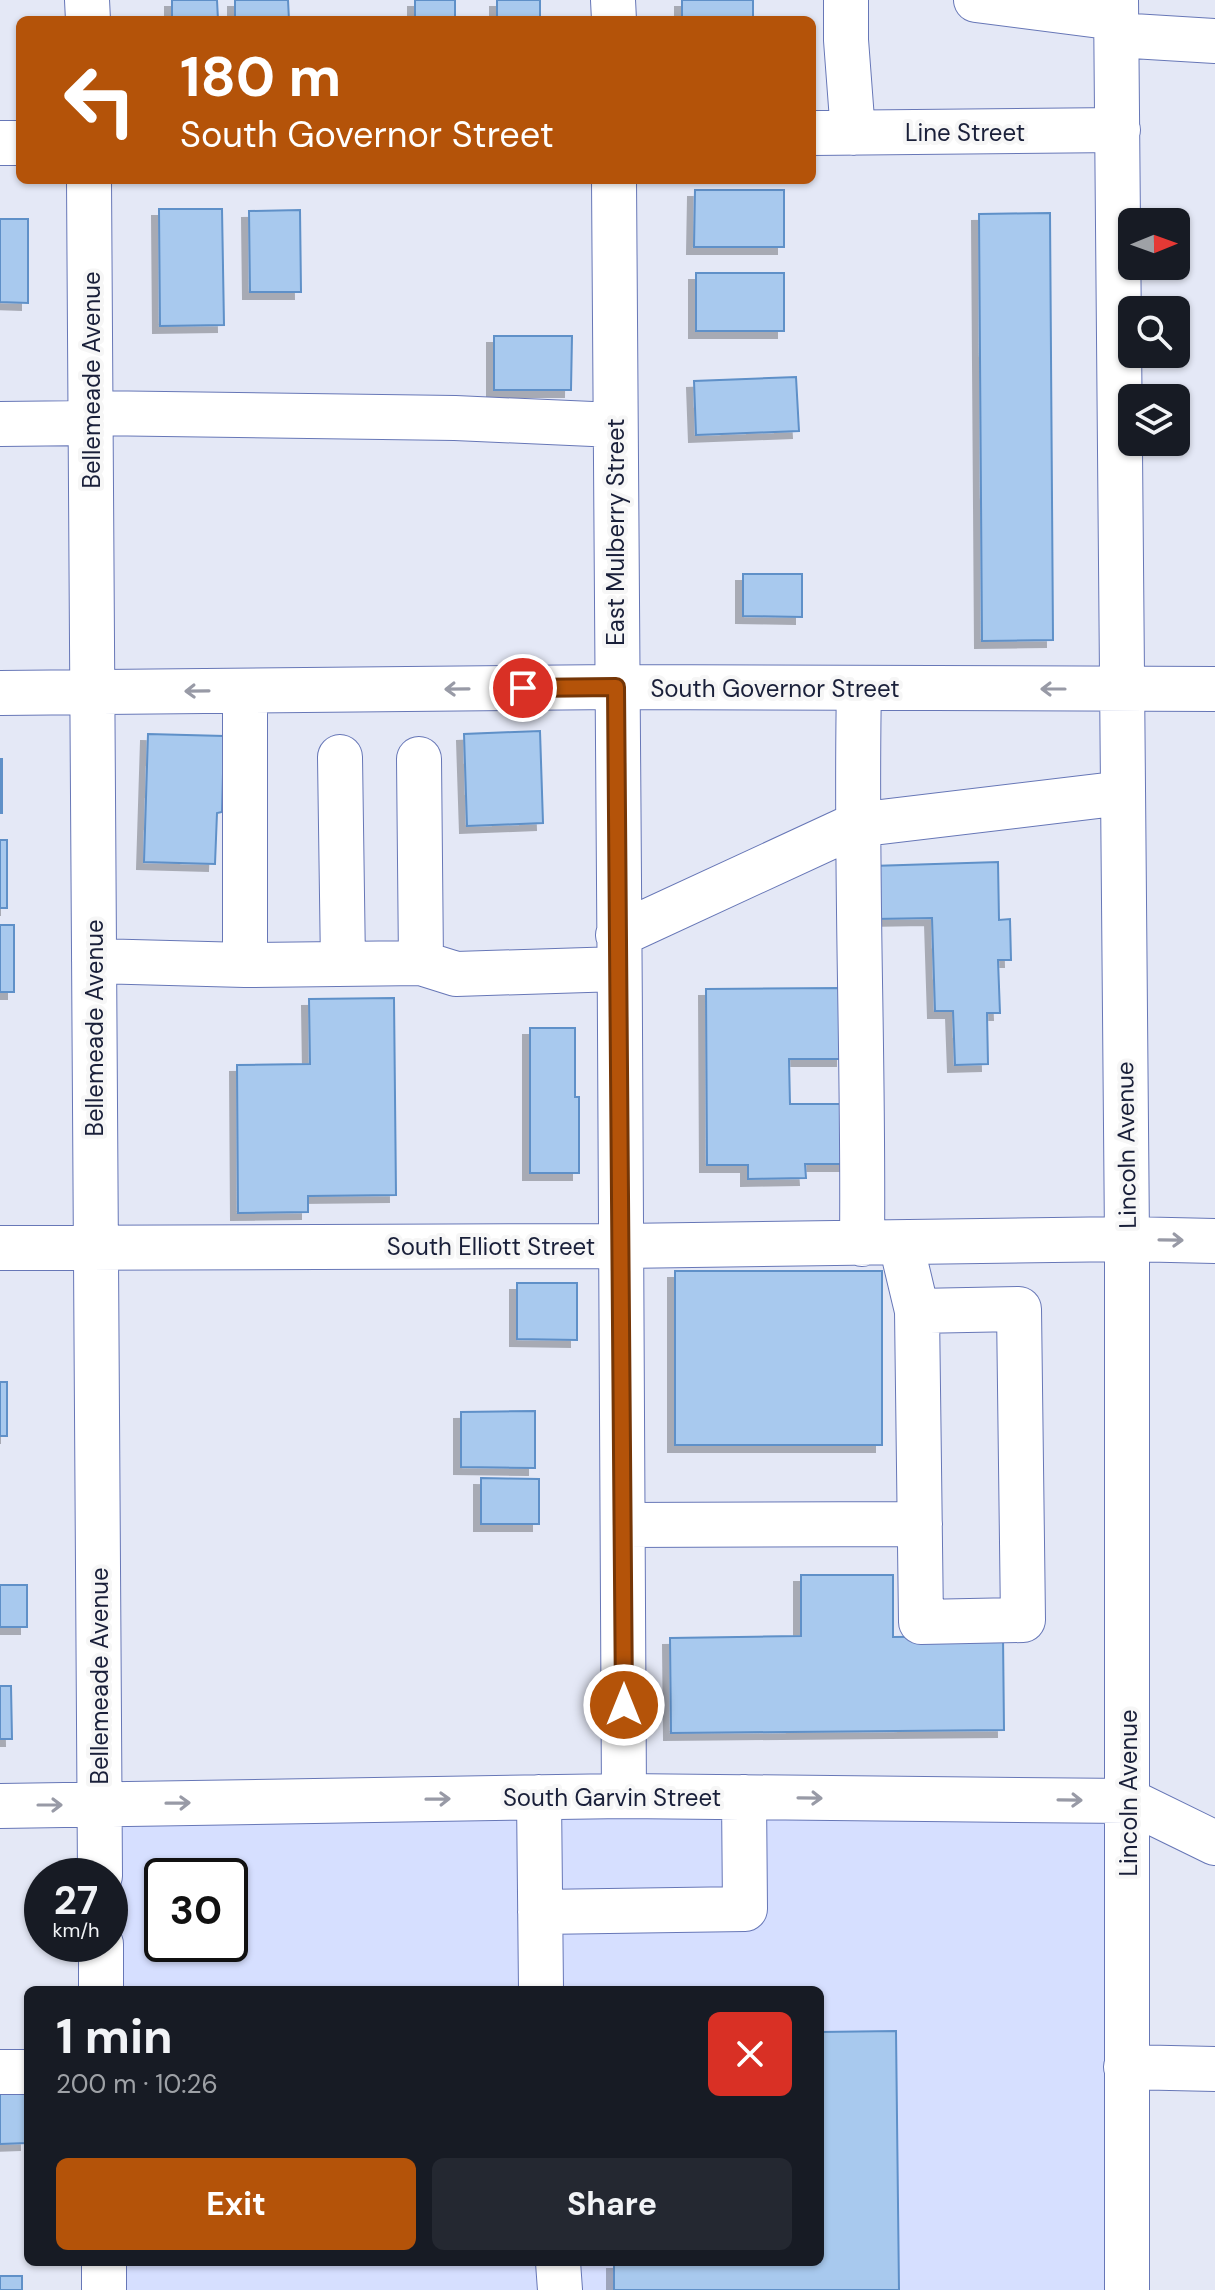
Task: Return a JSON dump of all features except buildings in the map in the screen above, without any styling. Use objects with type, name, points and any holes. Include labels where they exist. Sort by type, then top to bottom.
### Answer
[{"type":"street","points":[[833,133],[846,40],[846,0]]},
{"type":"street","points":[[976,0],[1116,18],[1215,41]]},
{"type":"street","name":"Lincoln Avenue","points":[[1116,18],[1127,1239],[1127,2290]]},
{"type":"street","name":"Line Street","points":[[833,133],[1118,130]]},
{"type":"street","name":"Bellemeade Avenue","points":[[89,184],[100,1858]]},
{"type":"street","name":"East Mulberry Street","points":[[614,184],[624,1796]]},
{"type":"street","points":[[0,424],[91,418],[455,418],[615,425]]},
{"type":"street","name":"South Governor Street","points":[[0,693],[616,687],[1215,689]]},
{"type":"street","points":[[859,688],[856,825],[863,1156],[881,1244],[917,1311],[921,1622],[1023,1620],[1019,1309],[917,1311]]},
{"type":"street","points":[[245,691],[245,965]]},
{"type":"street","points":[[340,757],[343,964]]},
{"type":"street","points":[[419,759],[421,963]]},
{"type":"street","points":[[94,961],[245,965],[421,963],[456,974],[618,952],[856,825],[1123,793]]},
{"type":"street","name":"South Elliott Street","points":[[0,1248],[881,1244],[1127,1239],[1215,1241]]},
{"type":"street","points":[[624,1525],[920,1524]]},
{"type":"street","name":"South Garvin Street","points":[[0,1806],[624,1796],[1129,1801],[1215,1843]]},
{"type":"street","points":[[539,1797],[541,1986]]},
{"type":"street","points":[[540,1912],[745,1909],[744,1797]]},
{"type":"street","points":[[101,1962],[101,1986]]},
{"type":"street","points":[[1126,2067],[1215,2069]]},
{"type":"street","points":[[0,2072],[24,2072]]},
{"type":"street","points":[[104,2266],[104,2290]]},
{"type":"street","points":[[558,2266],[560,2290]]},
{"type":"shaded area","points":[[1111,1807],[1108,2290],[118,2290],[117,2266],[824,2266],[824,1986],[114,1986],[114,1962],[128,1962],[128,1858],[112,1858],[112,1815]]},
{"type":"route","points":[[523,688],[616,687],[624,1705]]}]
